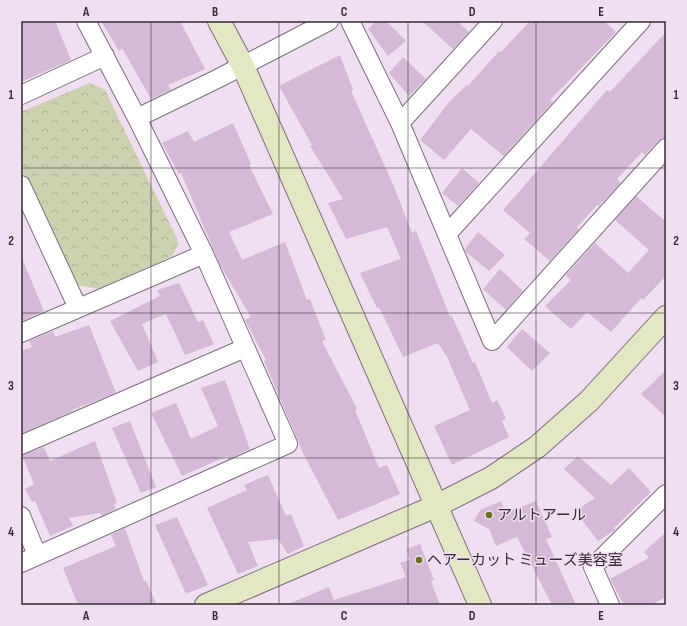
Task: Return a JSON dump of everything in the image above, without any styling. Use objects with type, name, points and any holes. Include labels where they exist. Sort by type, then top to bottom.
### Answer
[{"type":"street","points":[[21,563],[288,444],[204,254],[137,118],[86,21]]},
{"type":"street","points":[[219,21],[243,66],[480,605]]},
{"type":"street","points":[[137,118],[243,66],[329,21]]},
{"type":"street","points":[[350,21],[400,123],[492,341],[666,148]]},
{"type":"street","points":[[400,123],[494,21]]},
{"type":"street","points":[[447,234],[641,21]]},
{"type":"street","points":[[21,95],[105,56]]},
{"type":"street","points":[[21,185],[26,209],[78,308]]},
{"type":"street","points":[[21,333],[204,254]]},
{"type":"street","points":[[206,605],[436,506],[490,478],[537,447],[589,401],[666,317]]},
{"type":"street","points":[[21,445],[245,348]]},
{"type":"street","points":[[610,605],[593,567],[666,495]]},
{"type":"street","points":[[21,516],[37,556]]},
{"type":"green space","points":[[90,83],[105,90],[179,243],[172,256],[99,289],[78,285],[21,168],[21,112]]},
{"type":"building","points":[[21,21],[55,21],[71,60],[21,82]]},
{"type":"building","points":[[101,21],[180,21],[205,69],[168,85],[171,90],[151,99],[122,48],[119,51]]},
{"type":"building","points":[[376,21],[386,21],[406,41],[388,56],[368,29]]},
{"type":"building","points":[[422,21],[457,21],[469,32],[453,49]]},
{"type":"building","points":[[530,21],[604,21],[616,32],[550,100],[553,102],[504,156],[471,129],[444,160],[420,140],[450,101],[467,85],[468,86],[499,51],[501,52]]},
{"type":"building","points":[[666,32],[666,138],[658,141],[645,155],[642,152],[617,179],[621,183],[599,206],[597,205],[577,227],[579,229],[550,261],[524,239],[530,233],[503,210],[607,90],[610,92]]},
{"type":"building","points":[[340,55],[353,90],[351,91],[392,182],[412,233],[416,231],[450,317],[452,316],[473,363],[475,362],[492,403],[497,400],[506,418],[502,421],[509,437],[452,465],[434,426],[470,410],[447,357],[438,343],[403,357],[379,307],[377,308],[360,273],[401,259],[387,227],[346,239],[328,203],[343,199],[310,146],[312,145],[279,86]]},
{"type":"building","points":[[403,57],[426,79],[409,96],[389,73]]},
{"type":"building","points":[[233,123],[251,164],[249,165],[273,214],[229,232],[242,260],[285,242],[307,300],[310,299],[326,340],[322,341],[357,409],[355,410],[379,468],[387,465],[400,494],[338,520],[304,455],[264,361],[266,360],[245,320],[251,317],[220,265],[181,173],[179,174],[162,143],[188,131],[194,142]]},
{"type":"building","points":[[462,168],[479,183],[458,206],[442,193]]},
{"type":"building","points":[[636,196],[666,222],[666,276],[643,300],[641,298],[611,332],[587,312],[571,329],[545,306],[571,280],[566,275],[595,243],[628,273],[649,250],[615,220]]},
{"type":"building","points":[[478,232],[505,255],[489,271],[466,252],[465,249]]},
{"type":"building","points":[[21,256],[44,311],[22,321],[21,320]]},
{"type":"building","points":[[500,269],[523,291],[506,310],[483,289]]},
{"type":"building","points":[[179,283],[198,322],[203,320],[214,344],[185,355],[166,314],[142,324],[158,362],[138,371],[110,321],[160,296],[157,290]]},
{"type":"building","points":[[89,325],[116,393],[72,410],[73,411],[21,434],[21,351],[32,347],[29,341],[53,331],[55,337]]},
{"type":"building","points":[[522,329],[550,353],[532,371],[507,347]]},
{"type":"building","points":[[666,370],[666,417],[641,394]]},
{"type":"building","points":[[225,380],[250,449],[229,459],[227,456],[182,476],[151,413],[176,403],[191,439],[218,426],[201,388]]},
{"type":"building","points":[[130,421],[156,487],[141,493],[112,428]]},
{"type":"building","points":[[95,441],[117,503],[114,504],[116,509],[102,516],[100,513],[69,518],[73,526],[50,536],[35,501],[32,502],[25,489],[34,484],[22,455],[44,447],[50,461]]},
{"type":"building","points":[[578,456],[611,485],[629,468],[651,492],[614,528],[615,530],[598,541],[575,511],[595,498],[564,469]]},
{"type":"building","points":[[268,475],[286,516],[291,514],[304,546],[288,554],[278,539],[248,542],[258,566],[238,574],[207,508],[247,490],[244,485]]},
{"type":"building","points":[[501,501],[506,513],[536,501],[552,537],[546,539],[576,605],[552,605],[517,537],[496,546],[489,529],[474,521],[480,510]]},
{"type":"building","points":[[177,517],[208,585],[186,594],[155,525]]},
{"type":"building","points":[[125,528],[144,581],[146,581],[157,605],[78,605],[63,568],[116,546],[111,535]]},
{"type":"building","points":[[666,532],[666,597],[651,605],[624,605],[610,579],[649,558],[644,552]]},
{"type":"building","points":[[420,544],[434,580],[431,581],[440,605],[286,605],[329,587],[334,600],[406,577],[400,563],[410,560],[406,549]]},
{"type":"place","name":"アルトアール","points":[[489,515]]},
{"type":"place","name":"ヘアーカット ミューズ美容室","points":[[419,560]]}]
